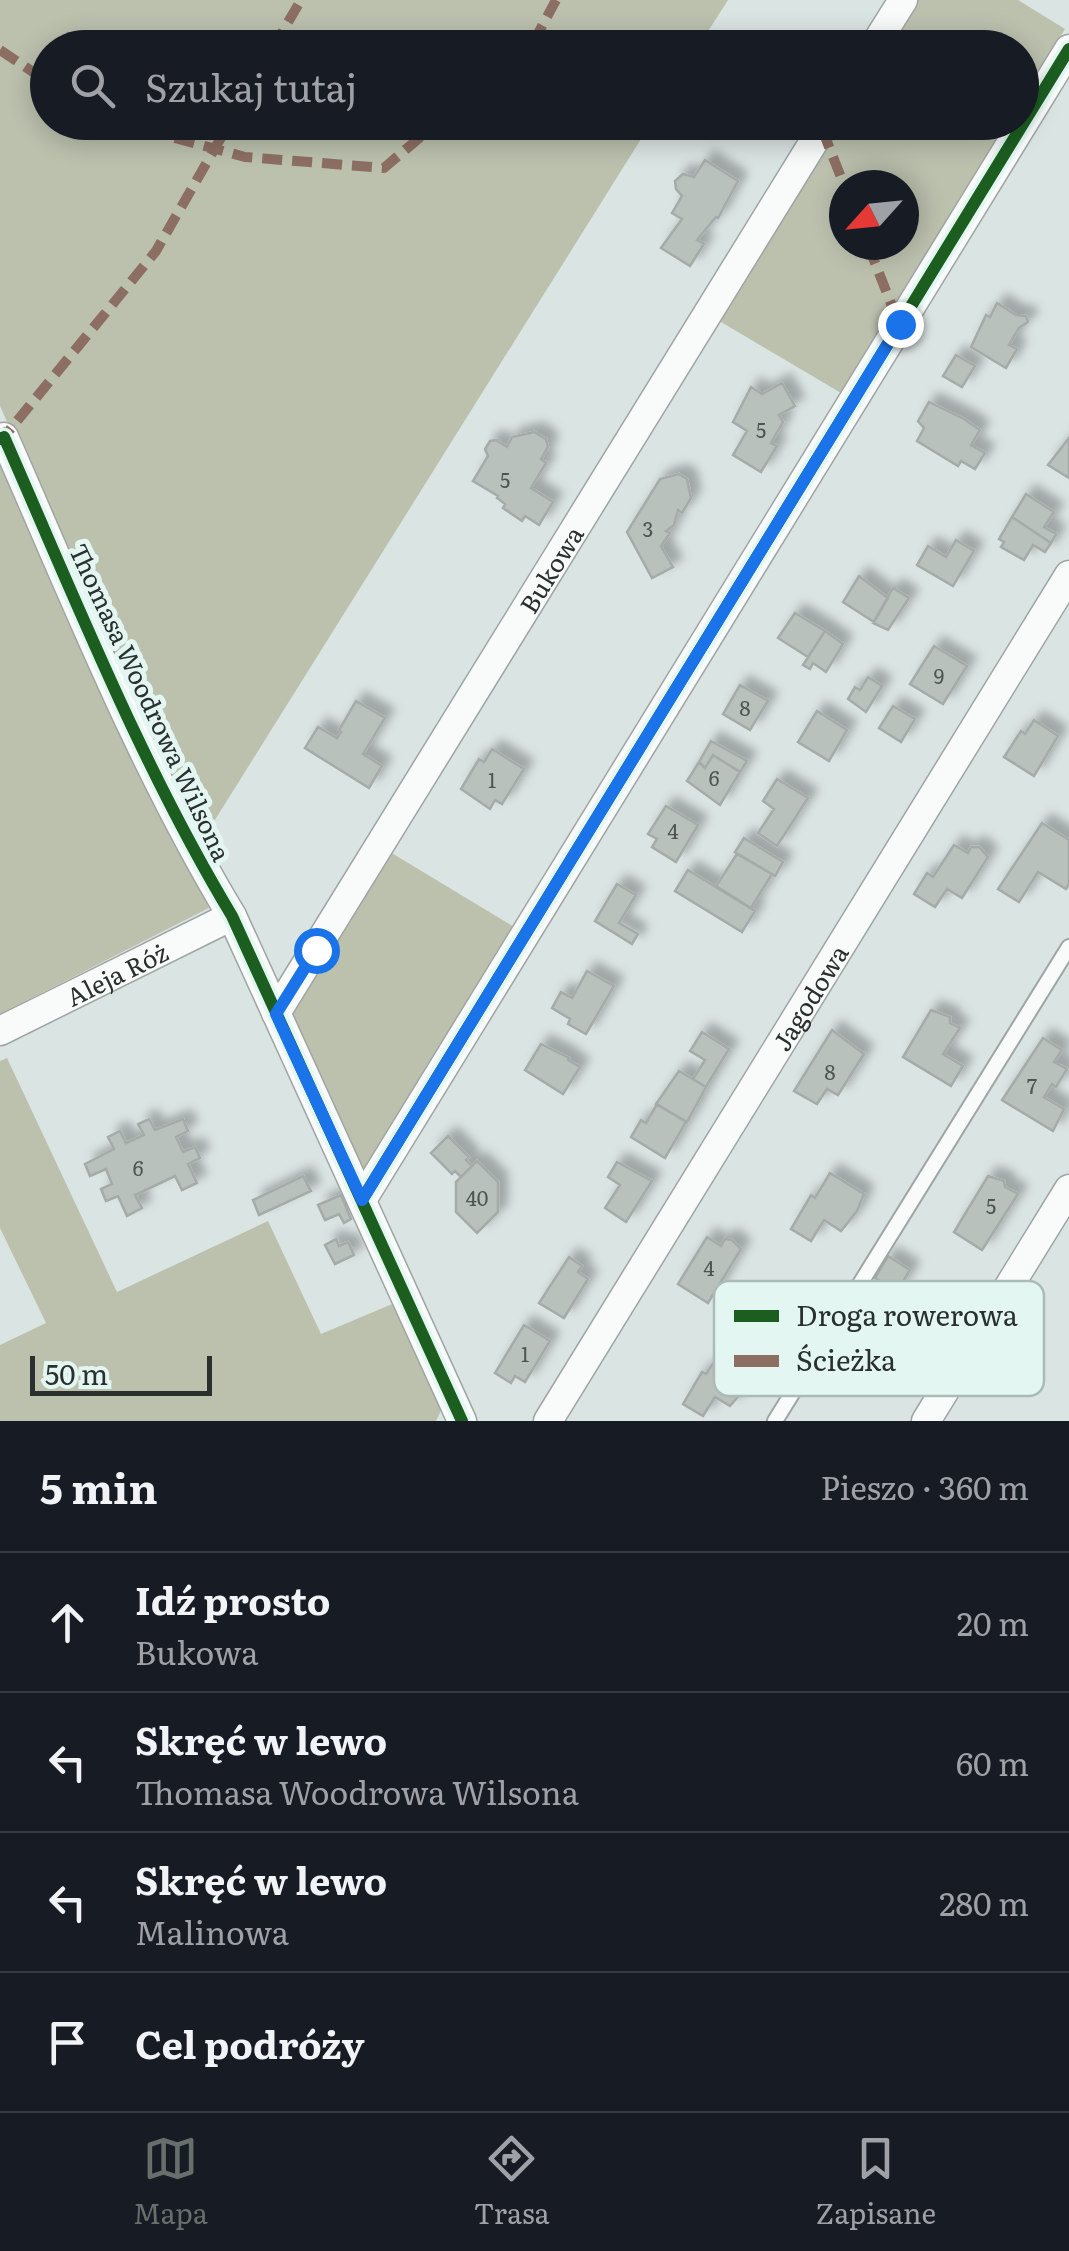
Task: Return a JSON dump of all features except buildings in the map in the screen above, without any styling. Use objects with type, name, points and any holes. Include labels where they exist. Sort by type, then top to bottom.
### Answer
[{"type":"street","points":[[884,30],[903,0]]},
{"type":"street","points":[[1039,98],[1069,49]]},
{"type":"street","name":"Bukowa","points":[[276,1014],[815,140]]},
{"type":"street","points":[[362,1200],[1013,140]]},
{"type":"street","name":"Thomasa Woodrowa Wilsona","points":[[2,438],[174,813],[232,916],[462,1421]]},
{"type":"street","name":"Jagodowa","points":[[548,1421],[1069,575]]},
{"type":"street","name":"Aleja Róż","points":[[0,1031],[232,916]]},
{"type":"street","points":[[1012,1281],[1069,1189]]},
{"type":"street","points":[[926,1421],[941,1396]]},
{"type":"lane","points":[[863,1281],[1069,947]]},
{"type":"lane","points":[[776,1421],[791,1396]]},
{"type":"green space","points":[[0,0],[728,0],[709,30],[30,30],[30,140],[640,140],[198,847],[0,406]]},
{"type":"green space","points":[[914,0],[1018,0],[1065,29],[1039,71],[1039,30],[895,30]]},
{"type":"green space","points":[[827,140],[997,140],[841,393],[716,319]]},
{"type":"green space","points":[[0,459],[209,908],[0,1014]]},
{"type":"green space","points":[[390,852],[514,927],[360,1175],[286,1022]]},
{"type":"green space","points":[[7,1058],[117,1292],[268,1221],[321,1334],[397,1302],[445,1402],[436,1421],[0,1421],[0,1345],[46,1323],[0,1228],[0,1061]]},
{"type":"marked path","points":[[284,30],[301,0]]},
{"type":"marked path","points":[[540,30],[556,0]]},
{"type":"marked path","points":[[0,50],[30,70]]},
{"type":"marked path","points":[[183,140],[245,157],[384,168],[417,140]]},
{"type":"marked path","points":[[0,429],[4,437],[156,251],[220,140]]},
{"type":"marked path","points":[[826,140],[838,170]]},
{"type":"marked path","points":[[874,260],[899,324]]},
{"type":"cycle path","points":[[1039,98],[1069,49]]},
{"type":"cycle path","points":[[362,1200],[1013,140]]},
{"type":"cycle path","points":[[0,439],[4,437],[139,741],[232,916],[462,1421]]},
{"type":"route","points":[[316,950],[276,1014],[362,1200],[900,324]]}]
